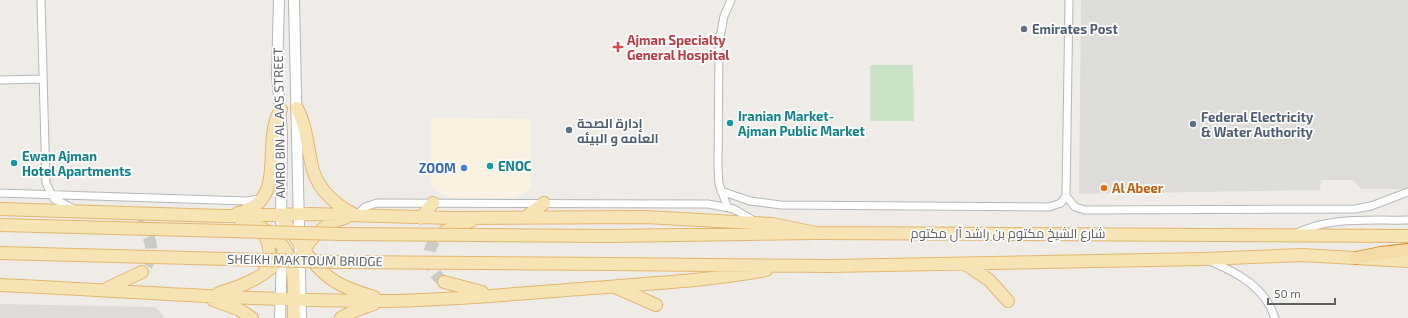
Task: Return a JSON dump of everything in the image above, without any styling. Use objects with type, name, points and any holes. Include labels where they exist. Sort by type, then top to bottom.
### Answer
[{"type":"highway","points":[[1356,258],[1408,250]]},
{"type":"main road","name":"AMRO BIN AL AAS STREET","points":[[279,0],[277,75],[281,109],[282,151],[280,215],[286,304],[301,318]]},
{"type":"main road","name":"AMRO BIN AL AAS STREET","points":[[294,0],[298,215]]},
{"type":"main road","points":[[297,108],[305,127],[311,164],[321,186],[336,203],[356,216]]},
{"type":"main road","points":[[222,216],[250,209],[264,196],[270,183],[273,127],[281,109]]},
{"type":"main road","points":[[526,217],[544,203]]},
{"type":"main road","points":[[421,218],[433,204]]},
{"type":"main road","points":[[0,209],[222,216],[298,215],[421,218],[645,217],[757,223],[787,226],[816,233]]},
{"type":"main road","points":[[116,212],[137,223]]},
{"type":"main road","points":[[280,215],[299,245],[318,268],[336,283],[386,300]]},
{"type":"main road","points":[[294,318],[286,304],[299,245],[298,215]]},
{"type":"main road","points":[[222,216],[254,224],[270,233],[283,250],[293,272]]},
{"type":"main road","points":[[210,295],[240,286],[259,277],[283,250],[310,240],[325,227],[343,218],[356,216]]},
{"type":"main road","points":[[445,231],[484,218]]},
{"type":"main road","points":[[254,224],[266,237],[269,249],[268,262],[259,277]]},
{"type":"main road","name":"SHEIKH MAKTOUM BRIDGE","points":[[0,225],[341,234],[609,236]]},
{"type":"main road","name":"شارع الشيخ مكتوم بن راشد آل مكتوم","points":[[609,236],[816,233],[1294,234],[1408,236]]},
{"type":"main road","name":"AMRO BIN AL AAS STREET","points":[[286,304],[299,245]]},
{"type":"main road","name":"SHEIKH MAKTOUM BRIDGE","points":[[0,253],[339,262],[784,266]]},
{"type":"main road","points":[[0,285],[210,295],[286,304],[502,295],[735,275],[784,266],[1204,259],[1302,255],[1408,261]]},
{"type":"main road","points":[[965,264],[988,280],[1008,301]]},
{"type":"main road","points":[[103,290],[124,282],[142,272]]},
{"type":"main road","points":[[444,282],[473,291],[502,295]]},
{"type":"main road","points":[[614,286],[656,305]]},
{"type":"main road","points":[[194,295],[226,304],[252,318]]},
{"type":"main road","points":[[341,318],[354,311],[386,300]]},
{"type":"street","points":[[40,0],[45,178],[50,194],[60,203],[82,212]]},
{"type":"street","points":[[727,206],[721,192],[718,169],[719,43],[724,16],[731,0]]},
{"type":"street","points":[[721,192],[750,201],[788,205],[1049,207],[1061,203],[1066,196],[1068,0]]},
{"type":"street","points":[[0,80],[42,79]]},
{"type":"street","points":[[32,194],[40,188],[45,178]]},
{"type":"street","points":[[1066,196],[1075,207],[1085,210],[1355,209],[1371,206],[1408,192]]},
{"type":"street","points":[[0,193],[247,201],[264,196]]},
{"type":"street","points":[[356,216],[365,207],[373,203],[708,204],[727,206],[757,223]]},
{"type":"street","points":[[1294,234],[1313,225],[1328,222],[1408,220]]},
{"type":"street","points":[[1204,259],[1230,270],[1248,280],[1267,301],[1275,318]]},
{"type":"shaded area","points":[[1081,0],[1408,0],[1408,189],[1361,189],[1353,180],[1321,180],[1320,190],[1079,194]]},
{"type":"shaded area","name":"ENOC","points":[[431,118],[531,119],[531,188],[515,198],[449,198],[431,187]]},
{"type":"shaded area","points":[[0,304],[155,307],[163,315],[163,318],[0,318]]},
{"type":"green space","points":[[870,65],[913,65],[914,121],[870,121]]},
{"type":"tunnel","points":[[137,223],[147,234],[151,247],[150,260],[142,272]]},
{"type":"tunnel","points":[[444,282],[433,270],[429,256],[433,243],[445,231]]},
{"type":"place","name":"Emirates Post","points":[[1024,29]]},
{"type":"place","name":"Ajman Specialty General Hospital","points":[[618,47]]},
{"type":"place","name":"Iranian Market- Ajman Public Market","points":[[730,123]]},
{"type":"place","name":"Federal Electricity & Water Authority","points":[[1193,124]]},
{"type":"place","name":"إدارة الصحة العامه و البيئه","points":[[569,130]]},
{"type":"place","name":"Ewan Ajman Hotel Apartments","points":[[14,163]]},
{"type":"place","name":"ENOC","points":[[490,166]]},
{"type":"place","name":"ZOOM","points":[[464,168]]},
{"type":"place","name":"Al Abeer","points":[[1104,188]]}]
